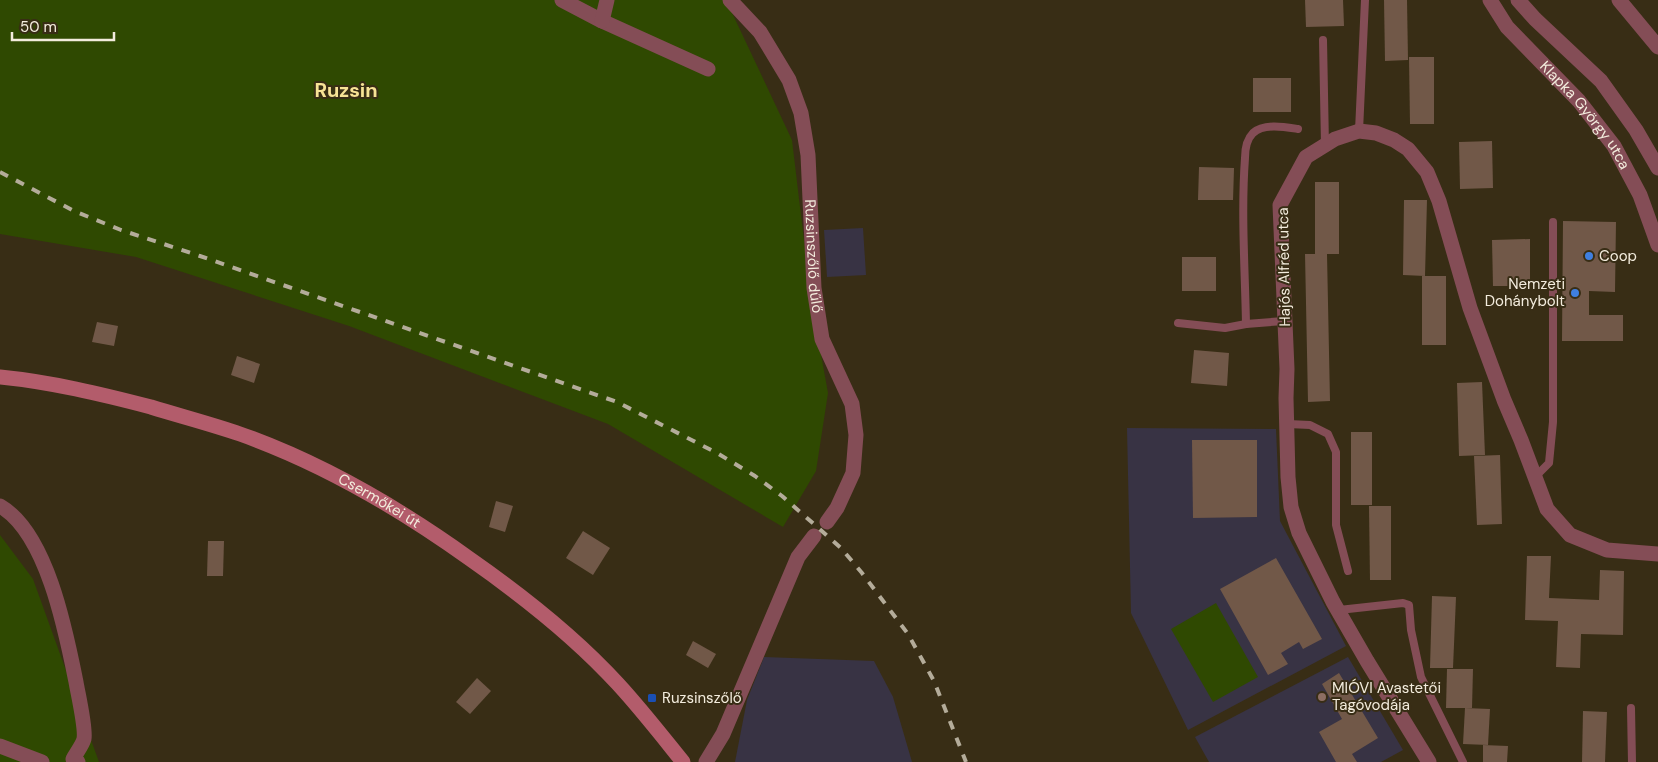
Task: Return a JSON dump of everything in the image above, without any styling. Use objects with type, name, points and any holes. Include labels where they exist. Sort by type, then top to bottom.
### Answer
[{"type":"main road","name":"Csermőkei út","points":[[0,377],[104,395],[190,418],[240,434],[297,457],[364,490],[427,528],[500,579],[534,607],[568,636],[618,684],[683,762]]},
{"type":"street","points":[[562,0],[602,21],[708,69]]},
{"type":"street","points":[[602,21],[607,0]]},
{"type":"street","name":"Ruzsinszőlő dűlő","points":[[730,0],[760,32],[789,80],[801,113],[808,154],[814,288],[822,339],[852,404],[856,435],[853,472],[837,508],[827,522]]},
{"type":"street","name":"Klapka György utca","points":[[1490,0],[1507,27],[1579,101],[1614,146],[1640,195],[1658,245]]},
{"type":"street","name":"Klapka György utca","points":[[1518,0],[1535,19],[1601,81],[1636,130],[1658,168]]},
{"type":"street","points":[[1619,0],[1658,47]]},
{"type":"street","name":"Hajós Alfréd utca","points":[[1429,762],[1366,661],[1299,533],[1291,507],[1288,477],[1288,424],[1280,205],[1306,157],[1335,139],[1359,131],[1376,133],[1394,140],[1408,149],[1426,172],[1439,201],[1470,308],[1547,509],[1570,534],[1607,550],[1658,554]]},
{"type":"street","points":[[0,506],[6,509],[22,525],[38,554],[55,592],[81,707],[84,738],[73,761]]},
{"type":"street","points":[[706,762],[723,734],[798,558],[814,536]]},
{"type":"street","points":[[0,746],[42,762]]},
{"type":"lane","points":[[1359,131],[1365,0]]},
{"type":"lane","points":[[1323,40],[1324,147]]},
{"type":"lane","points":[[1246,324],[1244,199],[1245,157],[1248,141],[1254,132],[1264,128],[1280,126],[1298,129]]},
{"type":"lane","points":[[1534,476],[1539,474],[1549,463],[1553,422],[1553,222]]},
{"type":"lane","points":[[1178,323],[1225,328],[1284,321]]},
{"type":"lane","points":[[1288,424],[1310,425],[1328,434],[1336,452],[1336,525],[1348,571]]},
{"type":"lane","points":[[1339,610],[1403,603],[1409,606],[1411,630],[1420,677],[1463,762]]},
{"type":"lane","points":[[1631,708],[1632,762]]},
{"type":"shaded area","points":[[863,228],[866,275],[827,277],[824,230]]},
{"type":"shaded area","points":[[1127,428],[1276,429],[1280,521],[1346,646],[1188,730],[1131,613]]},
{"type":"shaded area","points":[[764,657],[874,661],[893,697],[912,762],[735,762],[747,700]]},
{"type":"shaded area","name":"MIÓVI Avastetői Tagóvodája","points":[[1348,657],[1403,750],[1381,762],[1209,762],[1195,737]]},
{"type":"green space","points":[[0,0],[726,0],[792,140],[811,299],[828,393],[816,471],[783,527],[608,424],[349,326],[136,257],[0,234]]},
{"type":"green space","points":[[0,535],[33,579],[99,762],[0,762]]},
{"type":"green space","points":[[1216,603],[1258,677],[1213,702],[1171,629]]},
{"type":"building","points":[[1305,0],[1343,0],[1344,26],[1306,27]]},
{"type":"building","points":[[1384,0],[1407,0],[1408,60],[1385,61]]},
{"type":"building","points":[[1409,57],[1434,57],[1434,124],[1410,124]]},
{"type":"building","points":[[1253,78],[1291,78],[1291,112],[1253,112]]},
{"type":"building","points":[[1492,141],[1493,188],[1460,189],[1459,142]]},
{"type":"building","points":[[1199,167],[1234,168],[1233,200],[1198,200]]},
{"type":"building","points":[[1315,182],[1339,182],[1339,254],[1327,254],[1330,401],[1308,402],[1305,254],[1315,254]]},
{"type":"building","points":[[1404,200],[1427,200],[1425,276],[1403,275]]},
{"type":"building","name":"Coop","points":[[1563,221],[1616,222],[1615,292],[1589,291],[1589,315],[1623,315],[1623,341],[1562,341]]},
{"type":"building","points":[[1530,239],[1530,286],[1493,286],[1492,240]]},
{"type":"building","points":[[1182,257],[1216,257],[1216,291],[1182,291]]},
{"type":"building","points":[[1422,276],[1446,276],[1446,345],[1422,345]]},
{"type":"building","points":[[97,322],[118,326],[114,346],[92,342]]},
{"type":"building","points":[[1194,350],[1229,353],[1227,386],[1191,383]]},
{"type":"building","points":[[237,356],[260,364],[254,383],[231,375]]},
{"type":"building","points":[[1482,382],[1485,455],[1459,456],[1457,383]]},
{"type":"building","points":[[1351,432],[1372,432],[1372,505],[1351,505]]},
{"type":"building","points":[[1192,440],[1257,440],[1257,517],[1193,518]]},
{"type":"building","points":[[1500,455],[1502,524],[1477,525],[1474,456]]},
{"type":"building","points":[[496,501],[513,506],[505,532],[489,527]]},
{"type":"building","points":[[1369,506],[1391,506],[1391,580],[1370,580]]},
{"type":"building","points":[[583,531],[610,548],[593,575],[566,558]]},
{"type":"building","points":[[208,541],[224,541],[223,576],[207,576]]},
{"type":"building","points":[[1527,556],[1551,556],[1549,598],[1599,600],[1600,570],[1624,571],[1623,635],[1581,634],[1580,668],[1556,667],[1558,621],[1525,620]]},
{"type":"building","points":[[1276,558],[1322,639],[1303,649],[1299,642],[1281,653],[1288,664],[1268,675],[1220,589]]},
{"type":"building","points":[[1432,596],[1456,597],[1453,668],[1430,668]]},
{"type":"building","points":[[693,641],[716,654],[708,668],[686,655]]},
{"type":"building","points":[[1447,669],[1473,669],[1472,708],[1446,708]]},
{"type":"building","points":[[1339,673],[1378,738],[1352,754],[1357,762],[1336,762],[1319,732],[1342,719],[1322,684]]},
{"type":"building","points":[[477,678],[491,691],[470,714],[456,702]]},
{"type":"building","points":[[1465,708],[1490,709],[1488,745],[1463,744]]},
{"type":"building","points":[[1583,711],[1607,712],[1605,762],[1582,762]]},
{"type":"building","points":[[1483,745],[1508,746],[1507,762],[1483,762]]},
{"type":"railway","points":[[0,172],[74,211],[121,230],[617,402],[717,453],[755,476],[782,496],[841,548],[908,634],[934,681],[966,762]]},
{"type":"place","name":"Coop","points":[[1589,256]]},
{"type":"place","name":"Nemzeti Dohánybolt","points":[[1575,293]]},
{"type":"place","name":"MIÓVI Avastetői Tagóvodája","points":[[1322,697]]},
{"type":"place","name":"Ruzsinszőlő","points":[[652,698]]},
{"type":"district","name":"Ruzsin","points":[[346,90]]}]
